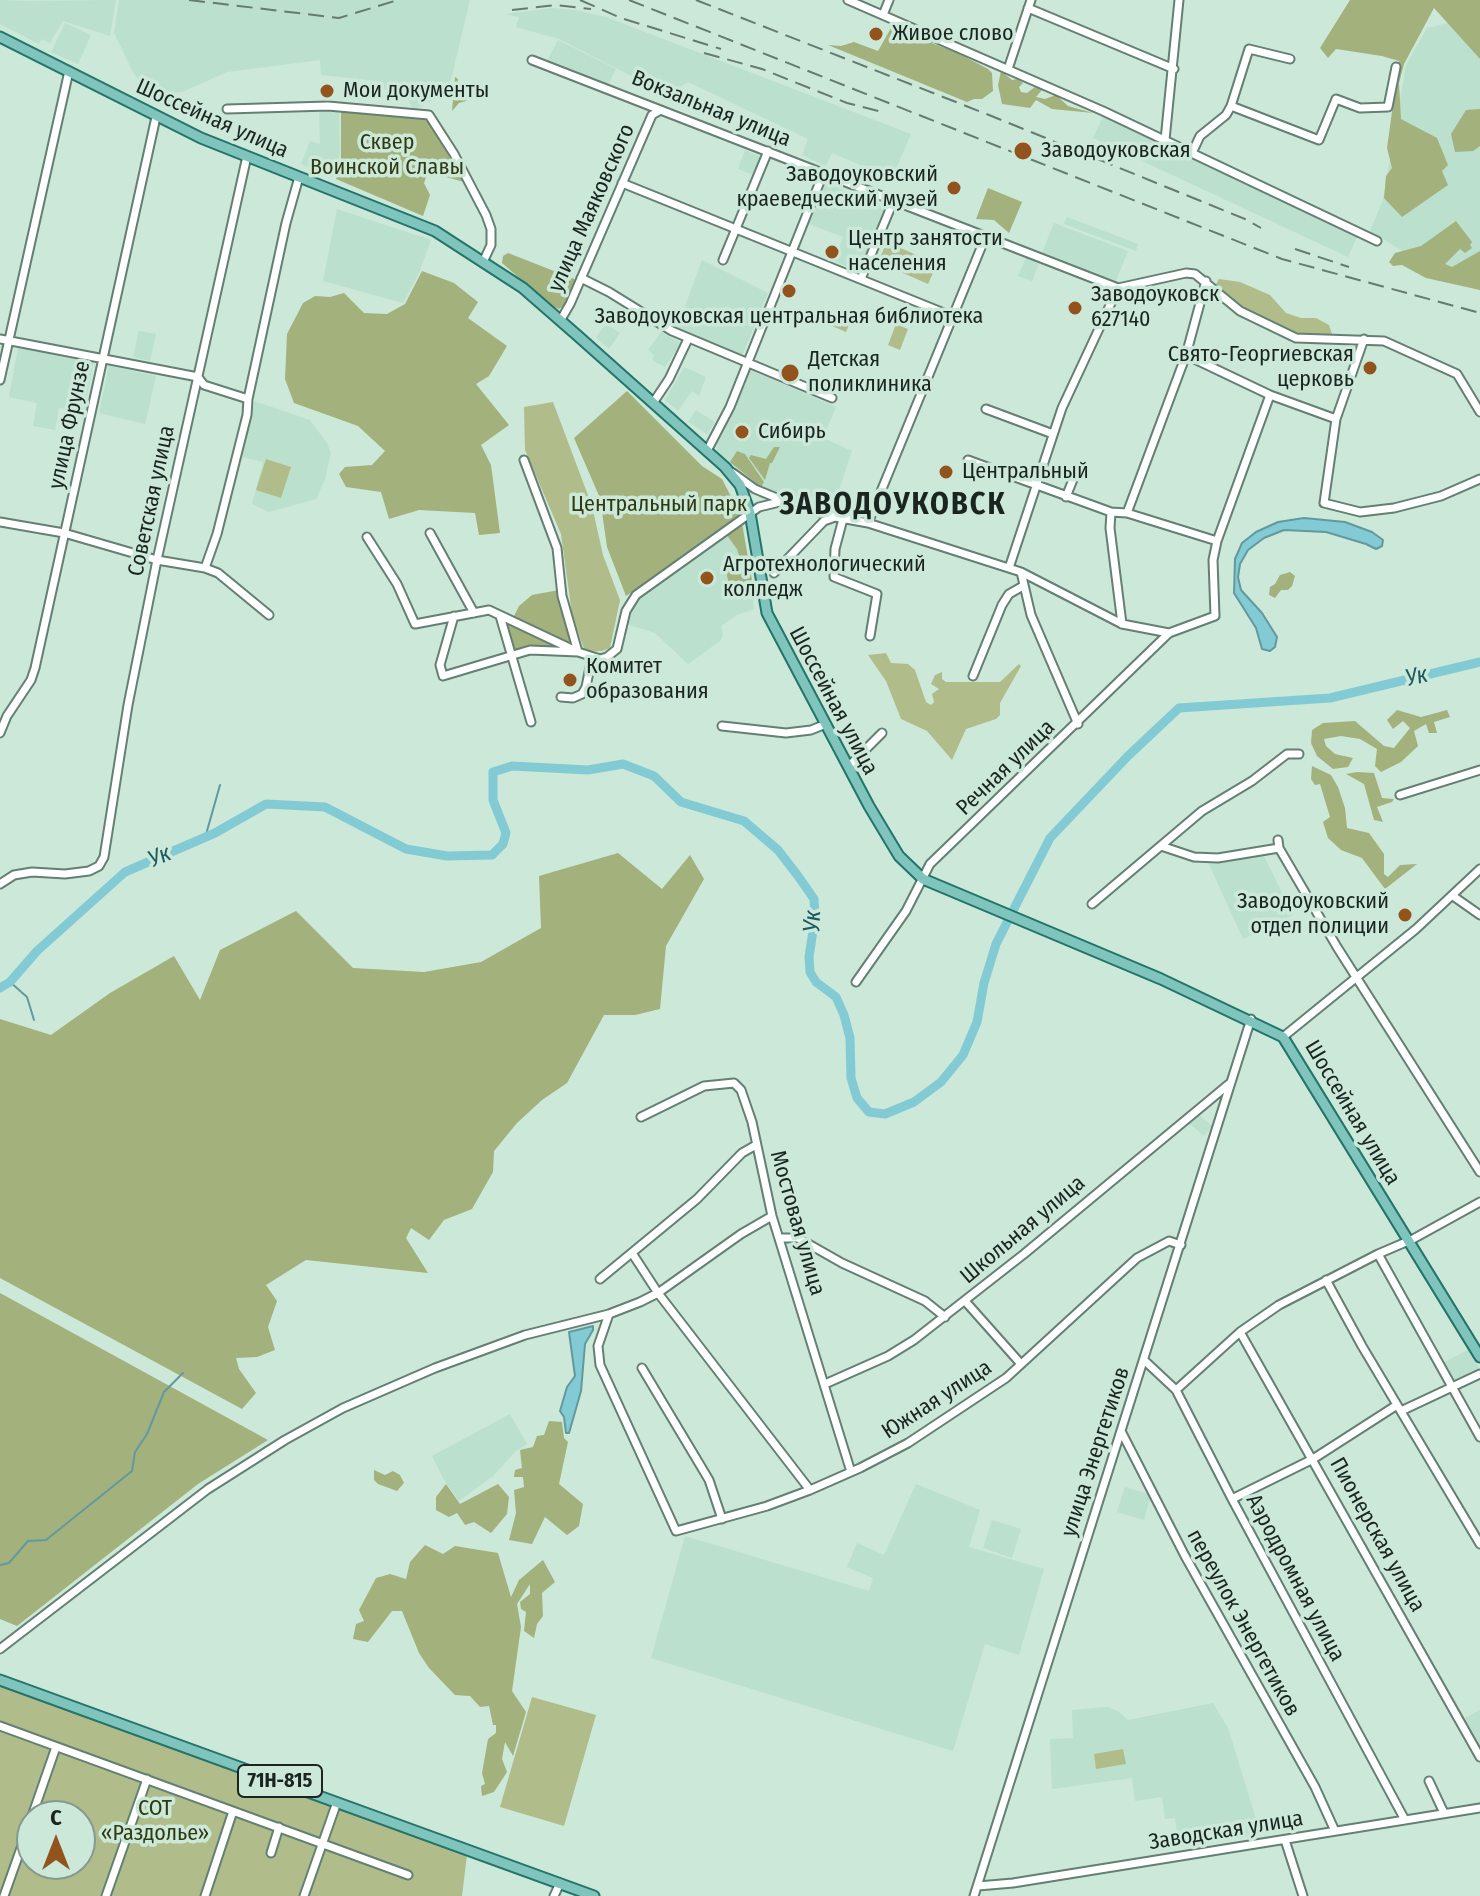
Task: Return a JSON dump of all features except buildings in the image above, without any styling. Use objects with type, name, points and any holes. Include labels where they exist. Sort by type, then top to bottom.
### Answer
[{"type":"main road","name":"Шоссейная улица","points":[[0,37],[156,117],[435,231],[484,260],[523,288],[725,467],[740,485],[750,513],[767,613],[899,856],[923,879],[1251,1019],[1283,1037],[1480,1357]]},
{"type":"main road","name":"71Н-815","points":[[0,1680],[594,1896]]},
{"type":"street","points":[[848,0],[1165,140],[1377,241]]},
{"type":"street","points":[[883,15],[889,0]]},
{"type":"street","points":[[1165,140],[1179,0]]},
{"type":"street","points":[[1008,69],[1029,4],[1174,69]]},
{"type":"street","points":[[1192,153],[1200,136],[1226,115],[1231,106],[1249,49],[1290,59]]},
{"type":"street","name":"Вокзальная улица","points":[[532,60],[1118,288]]},
{"type":"street","points":[[1231,106],[1319,140],[1336,99],[1360,108],[1388,107],[1396,67]]},
{"type":"street","points":[[0,380],[4,340],[69,71]]},
{"type":"street","points":[[227,109],[328,106],[429,115],[454,154],[486,215],[491,229],[491,245],[484,260]]},
{"type":"street","name":"улица Маяковского","points":[[560,321],[652,115],[659,111]]},
{"type":"street","name":"улица Фрунзе","points":[[0,733],[7,716],[31,680],[156,117]]},
{"type":"street","points":[[723,260],[768,151]]},
{"type":"street","name":"Советская улица","points":[[0,884],[14,875],[32,872],[65,874],[89,871],[99,866],[104,857],[128,705],[157,560],[247,156]]},
{"type":"street","points":[[707,451],[748,364],[823,174]]},
{"type":"street","points":[[205,568],[221,520],[247,415],[286,223],[299,177]]},
{"type":"street","points":[[622,183],[954,317]]},
{"type":"street","points":[[861,279],[893,202]]},
{"type":"street","points":[[868,523],[985,238]]},
{"type":"street","points":[[1009,568],[1062,408],[1118,288],[1186,273],[1195,274],[1240,311],[1296,338],[1384,341],[1457,374],[1480,412]]},
{"type":"street","points":[[581,278],[688,339],[832,398]]},
{"type":"street","points":[[1127,513],[1186,355],[1206,281]]},
{"type":"street","points":[[653,403],[669,379],[688,339]]},
{"type":"street","points":[[1364,339],[1336,419],[1323,501],[1329,507],[1360,512],[1383,509],[1441,496],[1480,479]]},
{"type":"street","points":[[4,340],[198,377],[204,385],[248,399]]},
{"type":"street","points":[[1186,355],[1270,395],[1336,419]]},
{"type":"street","points":[[968,460],[1035,487],[1111,512],[1127,513],[1217,541],[1270,395]]},
{"type":"street","points":[[986,409],[1053,434]]},
{"type":"street","points":[[524,460],[557,548],[562,596],[578,652]]},
{"type":"street","points":[[725,467],[755,489],[784,501],[839,518],[868,523],[1021,572],[1122,624],[1169,633]]},
{"type":"street","points":[[1066,497],[1076,472]]},
{"type":"street","points":[[367,537],[397,584],[415,624],[489,610],[578,652],[592,657],[607,657],[617,649],[626,611],[636,595],[750,513],[768,502],[784,501]]},
{"type":"street","points":[[1111,512],[1122,624]]},
{"type":"street","points":[[774,573],[824,521],[839,518]]},
{"type":"street","points":[[839,518],[834,577],[877,594],[870,636]]},
{"type":"street","points":[[0,522],[64,533],[157,560],[205,568],[218,573],[269,615]]},
{"type":"street","points":[[430,533],[474,613]]},
{"type":"street","name":"Речная улица","points":[[856,982],[906,911],[930,864],[1169,633],[1215,616],[1213,570],[1217,541]]},
{"type":"street","points":[[1021,572],[1031,615],[1078,724]]},
{"type":"street","points":[[973,676],[1002,605],[1009,594],[1023,586]]},
{"type":"street","points":[[454,616],[440,665],[443,676],[530,650],[578,652]]},
{"type":"street","points":[[500,616],[531,722]]},
{"type":"street","points":[[561,697],[573,698],[582,694],[592,657]]},
{"type":"street","points":[[722,726],[786,733],[811,730],[826,724]]},
{"type":"street","points":[[849,766],[882,733]]},
{"type":"street","points":[[1092,904],[1202,811],[1252,781],[1287,754],[1299,754]]},
{"type":"street","points":[[1400,795],[1480,770]]},
{"type":"street","points":[[1161,846],[1194,857],[1218,858],[1278,844],[1357,978],[1480,1172]]},
{"type":"street","points":[[1283,1037],[1357,978],[1480,869]]},
{"type":"street","points":[[1453,896],[1480,915]]},
{"type":"street","name":"улица Энергетиков","points":[[974,1896],[1251,1019]]},
{"type":"street","name":"Школьная улица","points":[[825,1384],[888,1356],[945,1317],[1231,1082]]},
{"type":"street","name":"Мостовая улица","points":[[641,1117],[704,1086],[734,1083],[741,1090],[772,1216],[851,1472]]},
{"type":"street","points":[[600,1279],[697,1199],[742,1153],[756,1145]]},
{"type":"street","points":[[1176,1390],[1240,1332],[1279,1305],[1480,1202]]},
{"type":"street","points":[[0,1649],[208,1489],[285,1440],[343,1408],[435,1368],[525,1335],[609,1314],[658,1293],[741,1234],[772,1216]]},
{"type":"street","points":[[781,1238],[798,1238],[842,1263],[925,1301],[945,1317]]},
{"type":"street","name":"Южная улица","points":[[609,1314],[598,1346],[600,1365],[676,1531],[810,1490],[908,1443],[1006,1378],[1137,1258],[1169,1241],[1181,1245]]},
{"type":"street","points":[[632,1253],[658,1293],[810,1490]]},
{"type":"street","points":[[1378,1254],[1480,1437]]},
{"type":"street","points":[[1326,1280],[1480,1544]]},
{"type":"street","points":[[965,1301],[1021,1364]]},
{"type":"street","name":"Пионерская улица","points":[[1240,1332],[1480,1757]]},
{"type":"street","name":"Аэродромная улица","points":[[1145,1361],[1176,1390],[1405,1820]]},
{"type":"street","points":[[642,1368],[709,1480],[722,1519]]},
{"type":"street","points":[[1232,1499],[1313,1459],[1399,1408],[1453,1389],[1480,1374]]},
{"type":"street","name":"переулок Энергетиков","points":[[1121,1431],[1185,1556],[1315,1787],[1335,1831]]},
{"type":"street","points":[[0,1726],[408,1875]]},
{"type":"street","points":[[38,1800],[56,1747]]},
{"type":"street","points":[[106,1896],[147,1779]]},
{"type":"street","points":[[1429,1781],[1444,1813]]},
{"type":"street","points":[[304,1896],[337,1802]]},
{"type":"street","name":"Заводская улица","points":[[978,1886],[1013,1883],[1480,1808]]},
{"type":"street","points":[[205,1896],[233,1811]]},
{"type":"street","points":[[271,1853],[279,1827]]},
{"type":"street","points":[[1285,1840],[1303,1896]]},
{"type":"street","points":[[4,1896],[16,1862]]},
{"type":"street","points":[[554,1896],[560,1883]]},
{"type":"shaded area","points":[[0,0],[116,0],[110,36],[63,21],[50,43],[42,39],[39,44],[0,24]]},
{"type":"shaded area","points":[[119,0],[470,0],[448,92],[414,110],[407,90],[382,89],[377,81],[321,75],[320,60],[227,72],[182,92],[158,93],[144,86],[134,74],[114,33]]},
{"type":"shaded area","points":[[553,8],[606,17],[911,134],[892,178],[832,153],[826,166],[802,155],[808,139],[688,82],[667,94],[559,39],[516,27],[519,17],[505,14]]},
{"type":"shaded area","points":[[1480,15],[1480,267],[1456,284],[1370,231],[1383,200],[1406,65],[1427,28]]},
{"type":"shaded area","points":[[65,23],[91,35],[78,64],[51,52]]},
{"type":"shaded area","points":[[558,40],[616,69],[607,86],[546,63]]},
{"type":"shaded area","points":[[339,111],[340,154],[332,177],[301,164],[310,141],[320,144],[319,112]]},
{"type":"shaded area","points":[[1103,116],[1358,235],[1348,257],[1093,138]]},
{"type":"shaded area","points":[[745,150],[761,157],[753,175],[738,169]]},
{"type":"shaded area","points":[[826,183],[888,208],[862,272],[834,261],[843,237],[809,224]]},
{"type":"shaded area","points":[[337,209],[431,240],[419,273],[403,303],[323,281]]},
{"type":"shaded area","points":[[1067,217],[1138,244],[1136,251],[1064,224]]},
{"type":"shaded area","points":[[1054,223],[1128,251],[1116,281],[1042,253]]},
{"type":"shaded area","points":[[1026,258],[1039,263],[1032,281],[1018,276]]},
{"type":"shaded area","points":[[702,260],[768,293],[741,359],[676,331]]},
{"type":"shaded area","points":[[606,324],[620,333],[609,349],[596,337]]},
{"type":"shaded area","points":[[139,331],[156,334],[150,361],[133,357]]},
{"type":"shaded area","points":[[661,332],[681,343],[665,367],[652,360],[654,355],[648,350]]},
{"type":"shaded area","points":[[18,347],[94,360],[84,412],[59,408],[55,430],[33,426],[37,403],[9,397]]},
{"type":"shaded area","points":[[109,366],[156,376],[145,424],[99,413]]},
{"type":"shaded area","points":[[684,367],[706,377],[699,396],[692,391],[678,411],[665,400]]},
{"type":"shaded area","points":[[750,370],[836,407],[823,438],[852,451],[832,511],[761,488],[718,456],[716,442]]},
{"type":"shaded area","points":[[254,401],[310,420],[327,443],[331,453],[316,499],[269,512],[252,504],[263,462],[242,457]]},
{"type":"shaded area","points":[[696,410],[715,422],[707,434],[688,422]]},
{"type":"shaded area","name":"Агротехнологический колледж","points":[[743,522],[754,609],[737,615],[721,626],[723,636],[720,641],[688,664],[655,633],[627,624],[637,598]]},
{"type":"shaded area","points":[[1262,852],[1293,915],[1243,939],[1208,862]]},
{"type":"shaded area","points":[[1197,1113],[1212,1126],[1204,1136],[1188,1122]]},
{"type":"shaded area","points":[[1469,1349],[1480,1370],[1454,1384],[1443,1363]]},
{"type":"shaded area","points":[[510,1414],[527,1444],[516,1451],[493,1476],[459,1501],[432,1456]]},
{"type":"shaded area","points":[[916,1484],[980,1510],[969,1547],[1044,1569],[1019,1655],[985,1644],[953,1751],[651,1658],[685,1536],[869,1591],[873,1578],[847,1567],[857,1543],[884,1555]]},
{"type":"shaded area","points":[[1125,1487],[1151,1495],[1144,1520],[1117,1512]]},
{"type":"shaded area","points":[[992,1520],[1021,1529],[1012,1558],[983,1548]]},
{"type":"shaded area","points":[[1213,1703],[1228,1728],[1261,1835],[1179,1847],[1175,1818],[1165,1819],[1162,1797],[1135,1801],[1132,1778],[1052,1789],[1050,1739],[1073,1738],[1072,1710],[1107,1707],[1128,1720]]},
{"type":"shaded area","points":[[1480,1710],[1480,1748],[1465,1718]]},
{"type":"green space","points":[[1350,0],[1480,0],[1480,59],[1434,8],[1404,64],[1399,83],[1401,119],[1437,138],[1448,165],[1442,171],[1448,185],[1402,217],[1384,198],[1386,176],[1392,168],[1387,148],[1399,61],[1336,49],[1328,58],[1320,48]]},
{"type":"green space","points":[[891,28],[958,53],[988,69],[992,73],[993,91],[982,99],[967,102],[828,45],[841,46],[854,42],[878,51]]},
{"type":"green space","points":[[1001,71],[1012,80],[1018,79],[1023,83],[1019,87],[1021,92],[1027,93],[1035,87],[1042,90],[1036,97],[1045,99],[1056,95],[1068,106],[1093,113],[1052,109],[1036,100],[1030,108],[1002,104],[998,85]]},
{"type":"green space","points":[[455,77],[458,79],[457,86],[466,90],[468,96],[452,111]]},
{"type":"green space","name":"Сквер Воинской Славы","points":[[341,109],[426,117],[464,182],[428,172],[424,183],[430,195],[423,216],[336,179],[341,161]]},
{"type":"green space","points":[[1480,109],[1480,146],[1473,151],[1455,152],[1451,134],[1466,110]]},
{"type":"green space","points":[[988,188],[1022,202],[1009,233],[994,220],[976,219]]},
{"type":"green space","points":[[1456,221],[1472,242],[1472,248],[1465,253],[1460,249],[1445,264],[1452,267],[1480,251],[1480,290],[1426,278],[1402,265],[1393,266],[1389,262],[1395,253],[1421,246]]},
{"type":"green space","points":[[887,242],[937,264],[928,284],[878,262]]},
{"type":"green space","points":[[508,253],[577,280],[566,304],[559,309],[550,305],[502,263],[503,256]]},
{"type":"green space","points":[[422,271],[454,283],[478,302],[468,318],[507,346],[489,376],[476,384],[509,425],[481,445],[491,465],[500,533],[479,535],[475,513],[419,510],[389,519],[381,492],[346,487],[339,474],[345,467],[372,465],[385,451],[358,426],[294,403],[285,379],[287,334],[303,303],[315,296],[330,297],[344,293],[364,313],[387,314],[405,304]]},
{"type":"green space","points":[[1219,279],[1240,282],[1270,295],[1286,313],[1301,318],[1316,318],[1329,325],[1333,337],[1312,337],[1291,332],[1243,308],[1215,286]]},
{"type":"green space","points":[[821,311],[850,323],[846,332],[818,320]]},
{"type":"green space","points":[[896,324],[908,329],[900,350],[888,345]]},
{"type":"green space","name":"Центральный парк","points":[[627,391],[702,466],[722,479],[741,516],[626,596],[607,547],[600,498],[574,438]]},
{"type":"green space","points":[[553,402],[592,506],[603,555],[620,600],[610,648],[602,651],[585,652],[572,614],[561,534],[525,450],[524,407]]},
{"type":"green space","points":[[774,447],[780,447],[770,463],[765,480],[749,458],[751,455],[766,459]]},
{"type":"green space","points":[[737,451],[745,454],[764,482],[761,487],[730,462]]},
{"type":"green space","points":[[266,459],[291,467],[281,498],[256,490]]},
{"type":"green space","points":[[742,524],[752,580],[731,591],[726,572],[741,562],[737,549],[726,534]]},
{"type":"green space","points":[[1290,572],[1295,576],[1292,586],[1281,590],[1275,598],[1269,595],[1270,587],[1280,575]]},
{"type":"green space","points":[[559,590],[562,610],[573,640],[570,645],[512,620],[519,606],[532,595]]},
{"type":"green space","points":[[509,623],[566,649],[511,653],[504,626]]},
{"type":"green space","points":[[886,653],[891,663],[908,664],[915,670],[926,702],[931,705],[934,702],[932,694],[939,689],[931,684],[935,675],[942,672],[942,679],[946,682],[1000,682],[1019,664],[1021,666],[1000,703],[1000,715],[966,729],[952,760],[927,731],[901,719],[886,681],[868,655]]},
{"type":"green space","points":[[1397,710],[1421,717],[1447,710],[1450,717],[1434,722],[1437,733],[1429,733],[1426,724],[1414,731],[1418,746],[1401,762],[1381,772],[1375,766],[1377,749],[1360,739],[1341,736],[1324,739],[1326,746],[1335,754],[1353,758],[1348,767],[1333,769],[1317,756],[1311,743],[1312,730],[1323,723],[1355,721],[1384,746],[1394,748],[1410,728],[1403,721],[1393,729],[1387,720]]},
{"type":"green space","points":[[1312,766],[1331,775],[1338,787],[1347,828],[1369,833],[1384,854],[1384,874],[1388,877],[1400,865],[1417,864],[1385,889],[1362,858],[1341,850],[1328,838],[1323,822],[1330,817],[1320,784],[1315,785],[1311,779]]},
{"type":"green space","points":[[1374,773],[1382,798],[1394,799],[1377,807],[1383,822],[1374,820],[1364,784],[1346,774]]},
{"type":"green space","points":[[618,853],[662,889],[690,855],[704,879],[666,946],[660,1009],[635,1015],[604,1015],[567,1083],[517,1123],[494,1151],[493,1172],[472,1209],[444,1220],[429,1240],[411,1228],[406,1238],[428,1273],[306,1260],[266,1285],[277,1301],[268,1327],[275,1350],[257,1357],[236,1358],[239,1369],[256,1393],[242,1409],[0,1278],[0,1019],[51,1035],[110,993],[174,956],[200,1000],[220,950],[296,911],[353,968],[424,972],[481,962],[541,928],[539,876]]},
{"type":"green space","points":[[0,1293],[268,1440],[198,1484],[17,1626],[0,1619]]},
{"type":"green space","points":[[549,1421],[562,1422],[564,1438],[568,1442],[559,1484],[583,1504],[579,1526],[567,1535],[545,1517],[532,1544],[509,1540],[516,1513],[514,1490],[524,1487],[523,1477],[514,1477],[515,1470],[522,1468],[520,1450],[533,1447],[537,1436],[544,1435]]},
{"type":"green space","points":[[374,1470],[385,1475],[393,1471],[400,1475],[404,1483],[397,1491],[378,1484],[374,1480]]},
{"type":"green space","points":[[446,1484],[460,1504],[498,1484],[509,1497],[507,1514],[491,1533],[474,1522],[465,1525],[457,1513],[449,1517],[436,1510],[436,1497]]},
{"type":"green space","points":[[425,1545],[443,1554],[455,1546],[498,1553],[511,1597],[519,1580],[543,1560],[555,1582],[542,1593],[543,1616],[537,1624],[534,1638],[524,1631],[526,1612],[521,1609],[520,1602],[530,1594],[530,1584],[517,1604],[521,1627],[512,1691],[526,1712],[513,1756],[505,1742],[502,1759],[507,1772],[494,1792],[482,1796],[481,1786],[485,1784],[482,1773],[488,1739],[496,1733],[489,1706],[480,1707],[470,1696],[455,1695],[429,1668],[419,1653],[402,1611],[392,1611],[368,1642],[353,1639],[356,1624],[364,1621],[359,1610],[376,1578],[390,1574],[406,1579],[410,1562]]},
{"type":"green space","name":"СОТ «Раздолье»","points":[[0,1686],[467,1855],[462,1896],[0,1896]]},
{"type":"green space","points":[[532,1697],[596,1715],[564,1826],[500,1807]]},
{"type":"green space","points":[[1123,1749],[1126,1764],[1096,1769],[1094,1754]]},
{"type":"water","points":[[1304,518],[1345,522],[1372,532],[1383,540],[1382,546],[1376,549],[1326,532],[1284,530],[1264,538],[1248,550],[1240,564],[1238,577],[1241,590],[1262,613],[1277,637],[1275,647],[1270,651],[1262,649],[1256,628],[1234,593],[1235,559],[1242,543],[1256,532],[1278,522]]},
{"type":"water","points":[[593,1326],[585,1344],[581,1391],[569,1433],[566,1433],[560,1411],[567,1387],[575,1376],[569,1332]]},
{"type":"waterway","name":"Ук","points":[[0,988],[10,982],[37,951],[125,872],[215,833],[266,804],[325,807],[406,849],[447,856],[492,855],[503,844],[506,833],[493,800],[493,772],[512,766],[588,770],[623,764],[654,776],[681,802],[744,821],[778,850],[798,876],[814,899],[810,972],[816,982],[836,997],[844,1015],[850,1038],[851,1078],[857,1098],[869,1112],[885,1114],[914,1102],[941,1082],[963,1055],[977,1022],[984,983],[996,944],[1050,838],[1179,708],[1330,698],[1480,662]]},
{"type":"waterway","points":[[205,838],[220,785]]},
{"type":"waterway","points":[[10,982],[27,997],[34,1020]]},
{"type":"waterway","points":[[0,1565],[9,1563],[28,1541],[46,1540],[132,1471],[135,1452],[147,1434],[164,1392],[183,1373]]},
{"type":"railway","points":[[189,0],[339,18],[398,0]]},
{"type":"railway","points":[[580,0],[621,18],[721,49]]},
{"type":"railway","points":[[629,0],[1282,259],[1480,313]]},
{"type":"railway","points":[[696,0],[989,115],[1261,228]]},
{"type":"railway","points":[[512,10],[556,5],[591,9]]},
{"type":"railway","points":[[704,53],[762,69],[847,103],[886,113]]},
{"type":"railway","points":[[1295,249],[1349,267]]},
{"type":"place","name":"Живое слово","points":[[876,34]]},
{"type":"place","name":"Мои документы","points":[[327,91]]},
{"type":"place","name":"Заводоуковская","points":[[1023,151]]},
{"type":"place","name":"Заводоуковский краеведческий музей","points":[[954,188]]},
{"type":"place","name":"Центр занятости населения","points":[[832,252]]},
{"type":"place","name":"Заводоуковская центральная библиотека","points":[[789,291]]},
{"type":"place","name":"Заводоуковск 627140","points":[[1075,308]]},
{"type":"place","name":"Свято-Георгиевская церковь","points":[[1370,368]]},
{"type":"place","name":"Детская поликлиника","points":[[790,373]]},
{"type":"place","name":"Сибирь","points":[[742,432]]},
{"type":"place","name":"Центральный","points":[[946,472]]},
{"type":"place","name":"Агротехнологический колледж","points":[[707,578]]},
{"type":"place","name":"Комитет образования","points":[[570,680]]},
{"type":"place","name":"Заводоуковский отдел полиции","points":[[1405,915]]},
{"type":"district","name":"ЗАВОДОУКОВСК","points":[[893,506]]}]
